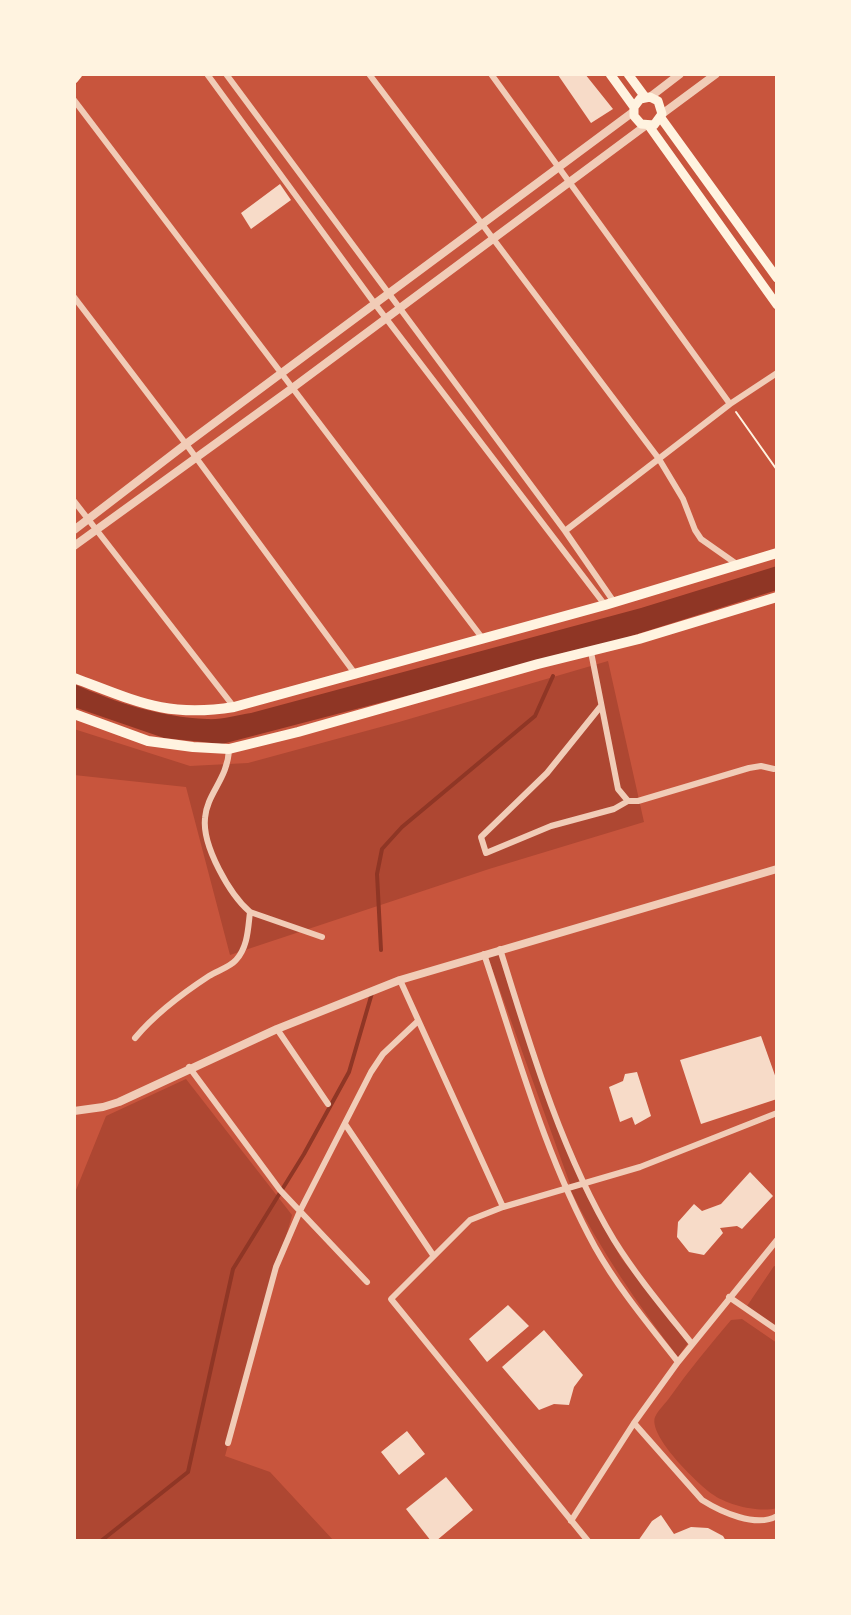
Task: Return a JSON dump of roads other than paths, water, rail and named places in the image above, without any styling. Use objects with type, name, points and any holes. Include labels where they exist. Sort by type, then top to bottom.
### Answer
[{"type":"main road","points":[[610,74],[634,109],[637,121],[647,126],[777,305]]},
{"type":"main road","points":[[628,74],[648,97],[661,105],[662,116],[777,278]]},
{"type":"main road","points":[[634,109],[648,97]]},
{"type":"main road","points":[[647,126],[662,116]]},
{"type":"main road","points":[[74,678],[158,708],[184,712],[234,707],[483,639],[777,553]]},
{"type":"main road","points":[[74,714],[148,741],[229,749],[591,652],[777,597]]},
{"type":"street","points":[[207,74],[385,318],[609,603]]},
{"type":"street","points":[[213,82],[224,74],[565,531],[609,603]]},
{"type":"street","points":[[369,74],[659,459],[683,499],[701,539],[738,565]]},
{"type":"street","points":[[491,74],[730,404]]},
{"type":"street","points":[[648,97],[680,74]]},
{"type":"street","points":[[662,116],[716,74]]},
{"type":"street","points":[[74,100],[483,639]]},
{"type":"street","points":[[74,530],[634,109]]},
{"type":"street","points":[[74,546],[647,126]]},
{"type":"street","points":[[74,297],[356,675]]},
{"type":"street","points":[[565,531],[730,404],[777,373]]},
{"type":"street","points":[[74,501],[234,707]]},
{"type":"street","points":[[591,652],[618,789],[628,801]]},
{"type":"street","points":[[601,706],[547,773],[481,837],[486,853],[540,830],[614,809],[628,801],[638,801],[749,768],[761,766],[774,769]]},
{"type":"street","points":[[229,749],[228,765],[210,800],[205,818],[216,863],[241,904],[250,912],[322,937]]},
{"type":"street","points":[[74,1111],[119,1102],[189,1067],[400,980],[777,869]]},
{"type":"street","points":[[135,1038],[178,1000],[235,961],[247,941],[250,912]]},
{"type":"street","points":[[500,949],[549,1093],[585,1183],[614,1240],[692,1344]]},
{"type":"street","points":[[484,954],[566,1188],[618,1282],[678,1362]]},
{"type":"street","points":[[400,980],[503,1207]]},
{"type":"street","points":[[228,1443],[276,1267],[300,1211],[383,1054],[418,1021]]},
{"type":"street","points":[[277,1029],[328,1104]]},
{"type":"street","points":[[189,1067],[280,1190],[367,1282]]},
{"type":"street","points":[[588,1541],[391,1299],[470,1220],[665,1158],[777,1113]]},
{"type":"street","points":[[345,1124],[433,1255]]},
{"type":"street","points":[[571,1521],[634,1423],[678,1362],[777,1240]]},
{"type":"street","points":[[729,1297],[777,1330]]},
{"type":"street","points":[[634,1423],[702,1500],[727,1513],[769,1520],[777,1525]]},
{"type":"street","points":[[769,1520],[777,1516]]},
{"type":"waterway","points":[[381,950],[377,874],[382,849],[402,827],[535,716],[553,676]]},
{"type":"waterway","points":[[101,1541],[188,1472],[233,1269],[304,1154],[349,1072],[372,993]]}]
